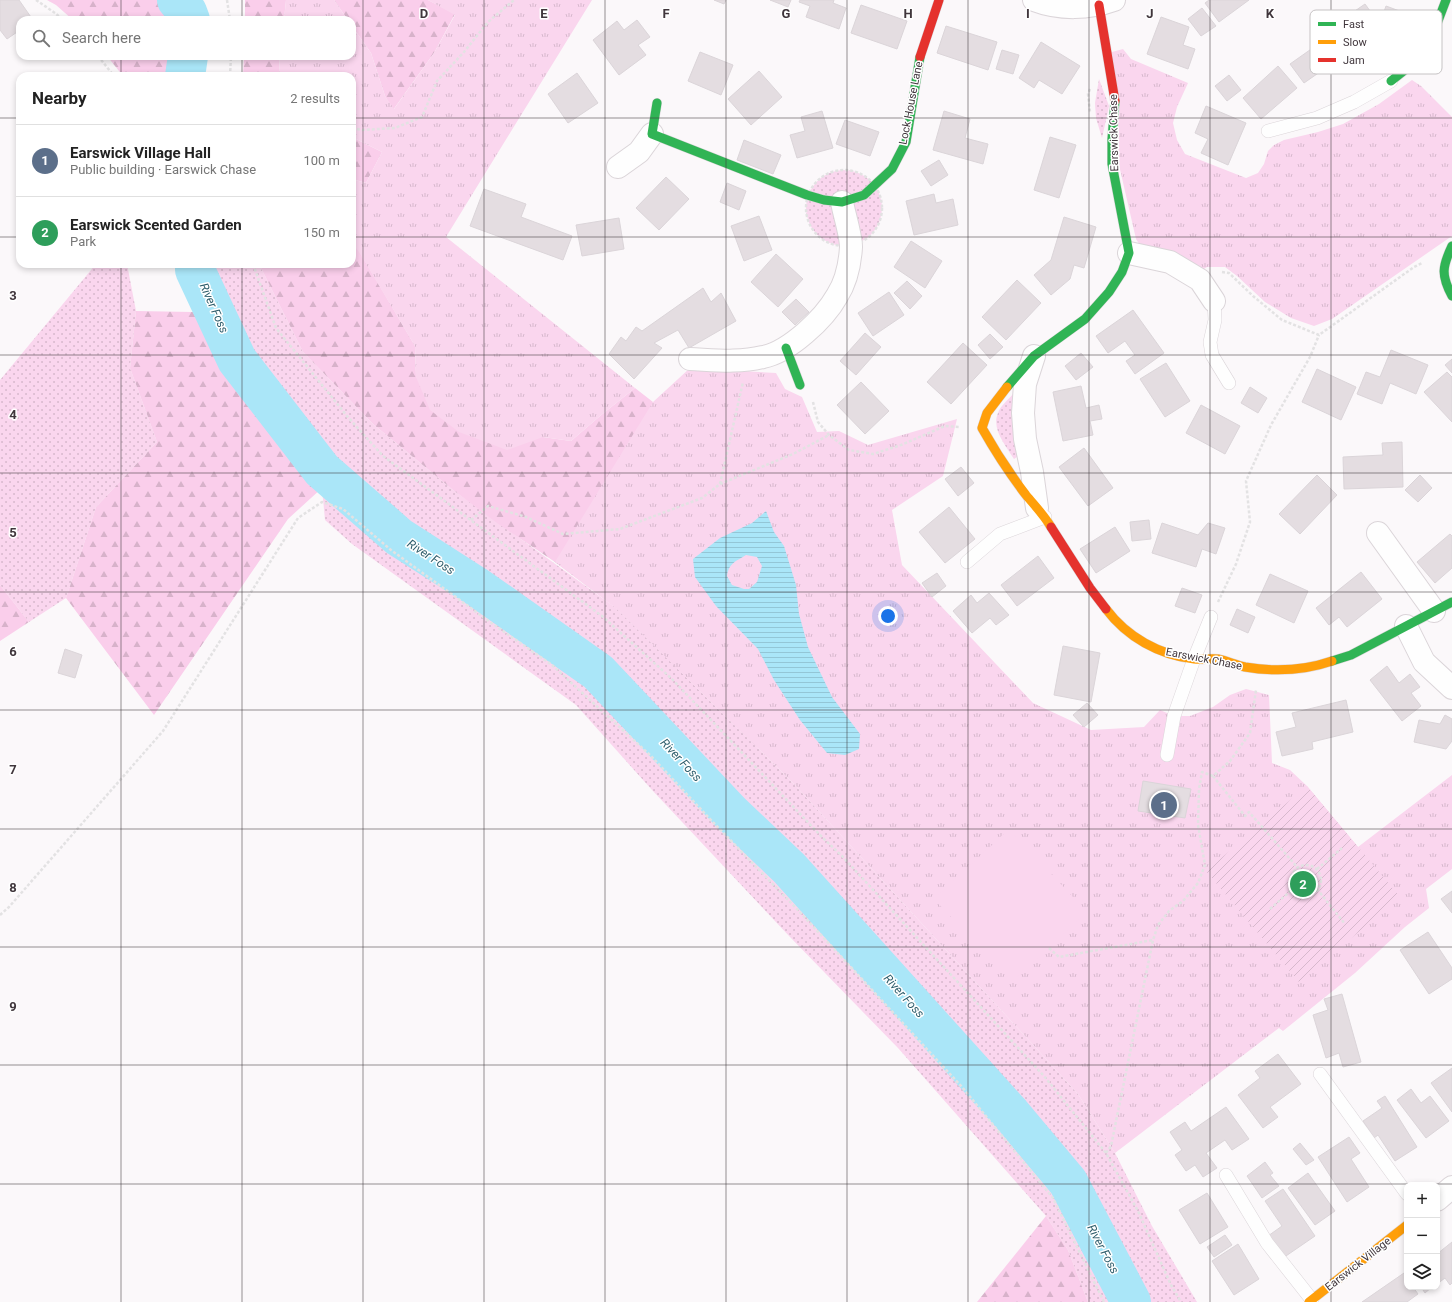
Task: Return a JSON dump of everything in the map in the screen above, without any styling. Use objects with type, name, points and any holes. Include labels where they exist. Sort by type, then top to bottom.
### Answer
[{"type":"street","name":"Lock House Lane","points":[[652,134],[807,195],[824,200],[842,202],[864,195],[892,169],[906,142],[918,62],[939,0]]},
{"type":"street","points":[[1034,0],[1043,4],[1069,7],[1107,2]]},
{"type":"street","points":[[1442,10],[1446,0]]},
{"type":"street","name":"Earswick Chase","points":[[1107,2],[1115,100],[1112,164],[1129,253]]},
{"type":"street","points":[[1391,81],[1400,74]]},
{"type":"street","points":[[618,167],[639,152],[652,134],[657,103]]},
{"type":"street","points":[[690,359],[748,360],[765,357],[786,348],[813,326],[837,296],[849,268],[851,245],[842,202]]},
{"type":"street","points":[[1452,246],[1444,264],[1444,281],[1452,296]]},
{"type":"street","points":[[982,428],[987,413],[1002,392],[1034,356],[1084,319],[1109,292],[1122,272],[1129,253],[1170,262],[1200,280],[1214,300]]},
{"type":"street","points":[[786,348],[800,385]]},
{"type":"street","name":"Earswick Chase","points":[[1034,356],[1025,384],[1023,413],[1025,439],[1041,513]]},
{"type":"street","name":"Earswick Chase","points":[[982,428],[993,448],[1041,513],[1090,588],[1114,620],[1134,637],[1161,651],[1194,658],[1217,659],[1244,667],[1286,671],[1315,667],[1352,655],[1443,607],[1378,533]]},
{"type":"street","points":[[1406,626],[1424,662],[1452,688]]},
{"type":"street","points":[[1440,1197],[1452,1187]]},
{"type":"street","name":"Earswick Village","points":[[1310,1301],[1404,1227]]},
{"type":"lane","points":[[1268,131],[1317,118],[1354,102],[1391,81]]},
{"type":"lane","points":[[1214,300],[1215,320],[1210,342],[1212,355],[1229,383]]},
{"type":"lane","points":[[967,562],[1000,534],[1041,513]]},
{"type":"lane","points":[[1167,754],[1174,716],[1194,658],[1211,617]]},
{"type":"lane","points":[[1320,1074],[1404,1190]]},
{"type":"lane","points":[[1226,1175],[1267,1243],[1310,1301]]},
{"type":"path","points":[[36,0],[58,16]]},
{"type":"path","points":[[227,0],[229,16]]},
{"type":"path","points":[[356,129],[362,130],[395,128],[422,117],[437,81],[464,52],[488,22],[514,0]]},
{"type":"path","points":[[101,60],[111,72]]},
{"type":"path","points":[[230,60],[230,72]]},
{"type":"path","points":[[1211,617],[1236,564],[1250,522],[1246,481],[1271,425],[1310,357],[1319,335],[1414,267],[1428,261],[1444,264]]},
{"type":"path","points":[[254,268],[276,328],[347,416],[383,456],[602,616],[672,679],[822,837],[842,856],[1044,1076],[1106,1153],[1138,1211],[1171,1285],[1181,1302]]},
{"type":"path","points":[[1200,280],[1211,270],[1229,273],[1253,296],[1282,320],[1319,335]]},
{"type":"path","points":[[720,484],[748,360]]},
{"type":"path","points":[[818,422],[829,435],[849,450],[873,454],[901,445],[945,426],[982,428]]},
{"type":"path","points":[[471,520],[488,506],[526,517],[563,534],[620,529],[702,498],[720,484],[794,454],[829,435]]},
{"type":"path","points":[[0,915],[9,907],[163,731],[298,518],[322,502],[343,509],[391,550],[552,665],[651,756],[802,914],[962,1087],[1053,1198],[1104,1302]]},
{"type":"path","points":[[1213,776],[1230,761],[1250,733],[1256,691],[1244,667]]},
{"type":"path","points":[[1106,1153],[1111,1146],[1153,940],[1158,925],[1169,911],[1183,901],[1198,883],[1204,865],[1198,825],[1199,789],[1202,772],[1213,776],[1245,816],[1250,812],[1298,868]]},
{"type":"path","points":[[1317,869],[1342,848]]},
{"type":"path","points":[[1307,865],[1317,869],[1320,873],[1321,881],[1317,890],[1311,894],[1305,894],[1294,888],[1292,876],[1298,868],[1307,865]]},
{"type":"path","points":[[1270,909],[1294,888]]},
{"type":"path","points":[[1317,890],[1345,924]]},
{"type":"path","points":[[1049,948],[1059,957],[1153,940]]},
{"type":"green space","points":[[47,0],[161,0],[171,4],[184,16],[68,16],[56,5]]},
{"type":"green space","points":[[245,0],[286,0],[284,16],[245,16]]},
{"type":"green space","points":[[286,0],[334,0],[345,16],[284,16]]},
{"type":"green space","points":[[334,0],[428,0],[455,14],[434,53],[393,110],[385,96],[371,53],[356,32],[356,16],[345,16]]},
{"type":"green space","points":[[428,0],[592,0],[446,237],[635,388],[571,441],[543,437],[507,450],[459,432],[430,410],[416,377],[415,346],[356,248],[356,180],[366,183],[382,152],[356,139],[356,72],[280,72],[279,60],[356,60],[356,32],[371,53],[385,96],[394,109],[434,53],[455,15]]},
{"type":"green space","points":[[1123,49],[1131,59],[1188,83],[1177,107],[1173,123],[1177,140],[1185,154],[1246,178],[1258,173],[1264,164],[1268,151],[1274,145],[1284,140],[1343,124],[1379,104],[1412,80],[1421,86],[1452,117],[1452,236],[1332,319],[1314,326],[1291,318],[1265,302],[1225,267],[1207,267],[1201,271],[1141,247],[1136,239],[1119,165],[1112,52]]},
{"type":"green space","points":[[110,60],[181,60],[176,72],[120,72]]},
{"type":"green space","points":[[244,60],[279,60],[280,72],[243,72]]},
{"type":"green space","points":[[1099,79],[1109,106],[1102,138],[1096,118],[1095,103]]},
{"type":"green space","points":[[356,139],[382,152],[366,183],[356,180]]},
{"type":"green space","points":[[844,170],[859,173],[871,181],[879,193],[882,208],[879,223],[871,235],[859,243],[844,246],[829,243],[817,235],[809,223],[806,208],[809,193],[817,181],[829,173]]},
{"type":"green space","points":[[356,247],[415,346],[416,377],[543,437],[571,441],[635,388],[653,402],[647,425],[758,748],[616,608],[555,562],[497,523],[453,490],[373,424],[303,352],[261,268],[356,268]]},
{"type":"green space","points":[[93,268],[128,268],[136,311],[130,368],[157,442],[96,507],[66,598],[29,622],[0,585],[0,380]]},
{"type":"green space","points":[[209,268],[261,268],[303,352],[373,424],[453,490],[616,608],[794,784],[1078,1094],[1115,1153],[1152,1226],[1197,1302],[1140,1302],[1079,1177],[1013,1094],[924,995],[739,796],[669,727],[563,628],[395,520],[345,473],[271,398],[239,343]]},
{"type":"green space","points":[[136,311],[193,312],[322,488],[288,519],[154,715],[66,598],[96,507],[157,442],[130,368]]},
{"type":"green space","points":[[690,368],[776,373],[785,389],[802,397],[817,432],[839,431],[868,445],[957,419],[943,476],[892,510],[902,565],[1033,703],[1091,730],[1144,727],[1160,710],[1174,716],[1190,716],[1213,707],[1230,695],[1246,689],[1269,695],[1272,763],[1290,770],[1307,786],[1358,847],[1452,775],[1452,869],[1426,889],[1429,908],[1405,927],[1355,973],[1283,1031],[1279,1028],[1115,1153],[1078,1094],[794,784],[616,608],[555,562],[653,402]]},
{"type":"green space","points":[[1014,393],[1020,455],[1014,459],[1000,437],[996,425],[996,419],[1001,408]]},
{"type":"green space","points":[[322,488],[410,555],[481,602],[589,678],[919,1031],[1011,1136],[1059,1195],[1115,1302],[1088,1302],[1068,1250],[1046,1216],[898,1048],[790,937],[652,790],[576,705],[352,544],[325,520]]},
{"type":"green space","points":[[0,585],[29,622],[0,641]]},
{"type":"green space","points":[[1307,786],[1400,897],[1299,982],[1206,871]]},
{"type":"green space","points":[[1009,829],[1087,912],[1012,982],[934,899]]},
{"type":"green space","points":[[1046,1216],[1068,1250],[1088,1302],[977,1302]]},
{"type":"water","points":[[766,511],[774,532],[784,546],[796,585],[799,614],[808,647],[832,697],[860,734],[859,749],[845,755],[827,753],[800,720],[774,680],[758,649],[716,606],[695,577],[693,559],[720,538],[752,523]],"holes":[[[746,555],[757,557],[762,566],[757,582],[749,589],[732,585],[727,576],[729,568],[736,561]]]},
{"type":"building","points":[[0,0],[19,0],[30,16],[16,16],[16,33],[7,39],[0,30]]},
{"type":"building","points":[[714,0],[726,0],[724,4]]},
{"type":"building","points":[[770,0],[791,0],[788,7]]},
{"type":"building","points":[[800,0],[834,0],[833,3],[846,8],[839,29],[806,17],[810,6],[799,2]]},
{"type":"building","points":[[1209,0],[1249,0],[1219,22],[1205,3]]},
{"type":"building","points":[[1365,4],[1369,10],[1356,10]]},
{"type":"building","points":[[861,5],[907,21],[897,49],[851,33]]},
{"type":"building","points":[[1386,6],[1397,10],[1385,10]]},
{"type":"building","points":[[1202,8],[1216,26],[1201,36],[1188,19]]},
{"type":"building","points":[[1161,17],[1189,27],[1183,45],[1195,49],[1188,69],[1147,54]]},
{"type":"building","points":[[637,20],[650,37],[638,45],[646,55],[619,75],[593,40],[617,21],[624,30]]},
{"type":"building","points":[[946,26],[997,42],[988,70],[937,53]]},
{"type":"building","points":[[1041,42],[1080,66],[1062,94],[1039,80],[1034,88],[1019,78]]},
{"type":"building","points":[[1002,50],[1019,55],[1013,74],[996,69]]},
{"type":"building","points":[[1310,50],[1310,74],[1317,74],[1304,83],[1290,64]]},
{"type":"building","points":[[700,52],[733,65],[721,95],[688,81]]},
{"type":"building","points":[[1278,66],[1297,88],[1261,119],[1243,98]]},
{"type":"building","points":[[759,71],[782,97],[751,125],[728,99]]},
{"type":"building","points":[[577,73],[598,103],[568,123],[548,94]]},
{"type":"building","points":[[1229,75],[1241,90],[1227,101],[1215,86]]},
{"type":"building","points":[[1206,106],[1246,123],[1228,165],[1201,153],[1208,139],[1195,133]]},
{"type":"building","points":[[822,111],[833,148],[797,158],[790,135],[805,131],[801,117]]},
{"type":"building","points":[[944,111],[970,119],[965,138],[988,144],[983,164],[933,150]]},
{"type":"building","points":[[845,120],[879,132],[870,156],[836,144]]},
{"type":"building","points":[[1050,137],[1076,145],[1059,198],[1034,190]]},
{"type":"building","points":[[744,140],[781,155],[773,174],[737,160]]},
{"type":"building","points":[[939,160],[948,175],[931,186],[921,171]]},
{"type":"building","points":[[666,177],[689,199],[659,230],[636,208]]},
{"type":"building","points":[[727,183],[746,191],[739,210],[720,202]]},
{"type":"building","points":[[484,189],[526,204],[521,217],[572,236],[563,260],[470,226]]},
{"type":"building","points":[[934,194],[936,203],[953,199],[958,225],[914,235],[906,201]]},
{"type":"building","points":[[759,216],[772,250],[744,261],[731,226]]},
{"type":"building","points":[[1064,217],[1096,227],[1084,268],[1074,265],[1070,279],[1051,295],[1034,275],[1051,260]]},
{"type":"building","points":[[619,218],[624,249],[582,256],[576,225]]},
{"type":"building","points":[[911,241],[942,261],[925,288],[894,267]]},
{"type":"building","points":[[776,254],[803,279],[778,307],[751,282]]},
{"type":"building","points":[[1017,280],[1041,303],[1006,340],[982,317]]},
{"type":"building","points":[[907,281],[922,296],[910,309],[894,293]]},
{"type":"building","points":[[703,288],[711,302],[721,293],[736,321],[689,348],[678,330],[654,343],[662,348],[634,379],[609,354],[621,337],[626,341],[636,327],[642,331]]},
{"type":"building","points":[[889,292],[904,315],[873,336],[858,313]]},
{"type":"building","points":[[796,299],[809,312],[795,325],[782,312]]},
{"type":"building","points":[[1133,310],[1164,353],[1135,374],[1126,361],[1135,355],[1125,341],[1108,353],[1096,336]]},
{"type":"building","points":[[865,333],[881,347],[856,375],[840,361]]},
{"type":"building","points":[[990,334],[1003,347],[990,359],[978,345]]},
{"type":"building","points":[[963,343],[987,365],[951,404],[927,382]]},
{"type":"building","points":[[1391,350],[1428,365],[1416,394],[1390,383],[1382,404],[1357,394],[1366,372],[1380,377]]},
{"type":"building","points":[[1081,353],[1093,367],[1076,380],[1065,366]]},
{"type":"building","points":[[1452,359],[1452,373],[1445,365]]},
{"type":"building","points":[[1166,363],[1190,401],[1165,417],[1140,379]]},
{"type":"building","points":[[1317,369],[1356,387],[1341,420],[1302,402]]},
{"type":"building","points":[[1447,372],[1452,377],[1452,422],[1424,392]]},
{"type":"building","points":[[861,382],[889,411],[865,434],[837,405]]},
{"type":"building","points":[[1081,386],[1086,408],[1099,405],[1102,419],[1090,421],[1093,435],[1063,441],[1053,392]]},
{"type":"building","points":[[1250,387],[1267,398],[1258,413],[1241,403]]},
{"type":"building","points":[[1201,405],[1240,426],[1225,454],[1186,433]]},
{"type":"building","points":[[1402,442],[1403,487],[1344,489],[1343,457],[1383,455],[1382,443]]},
{"type":"building","points":[[1084,448],[1113,488],[1088,506],[1059,467]]},
{"type":"building","points":[[961,467],[974,483],[958,496],[945,479]]},
{"type":"building","points":[[1317,475],[1337,495],[1300,534],[1279,514]]},
{"type":"building","points":[[1420,475],[1432,488],[1418,502],[1405,490]]},
{"type":"building","points":[[949,507],[975,539],[945,563],[919,532]]},
{"type":"building","points":[[1149,520],[1151,539],[1132,541],[1130,522]]},
{"type":"building","points":[[1162,523],[1198,535],[1208,523],[1225,528],[1216,554],[1202,549],[1196,567],[1152,553]]},
{"type":"building","points":[[1115,527],[1130,551],[1096,573],[1080,549]]},
{"type":"building","points":[[1450,534],[1452,536],[1452,568],[1435,583],[1417,562]]},
{"type":"building","points":[[1038,556],[1054,578],[1017,606],[1001,585]]},
{"type":"building","points":[[1361,572],[1382,599],[1347,627],[1339,617],[1329,625],[1316,608]]},
{"type":"building","points":[[937,573],[946,586],[932,597],[922,583]]},
{"type":"building","points":[[1270,574],[1308,591],[1294,623],[1256,605]]},
{"type":"building","points":[[1182,588],[1202,595],[1195,613],[1175,606]]},
{"type":"building","points":[[989,593],[1009,615],[996,625],[990,618],[972,633],[953,611],[971,595],[977,603]]},
{"type":"building","points":[[1237,609],[1255,617],[1248,633],[1230,625]]},
{"type":"building","points":[[1063,646],[1100,653],[1091,702],[1054,695]]},
{"type":"building","points":[[65,649],[82,655],[75,678],[58,673]]},
{"type":"building","points":[[1387,666],[1399,683],[1410,674],[1420,687],[1411,693],[1421,706],[1402,721],[1370,680]]},
{"type":"building","points":[[1346,700],[1353,732],[1312,742],[1313,749],[1282,756],[1276,732],[1296,727],[1292,713]]},
{"type":"building","points":[[1087,703],[1098,715],[1084,727],[1073,715]]},
{"type":"building","points":[[1445,715],[1452,719],[1452,741],[1446,749],[1414,742],[1419,720],[1440,724]]},
{"type":"building","points":[[1143,781],[1191,789],[1185,818],[1138,811]]},
{"type":"building","points":[[1452,891],[1452,913],[1441,899]]},
{"type":"building","points":[[1428,932],[1452,968],[1452,979],[1429,994],[1400,950]]},
{"type":"building","points":[[1342,994],[1361,1062],[1343,1067],[1339,1053],[1326,1058],[1313,1015],[1328,1010],[1324,999]]},
{"type":"building","points":[[1278,1054],[1301,1084],[1270,1107],[1278,1117],[1263,1128],[1238,1095],[1260,1078],[1255,1071]]},
{"type":"building","points":[[1452,1068],[1452,1112],[1431,1083]]},
{"type":"building","points":[[1411,1089],[1421,1103],[1430,1096],[1449,1121],[1426,1138],[1397,1100]]},
{"type":"building","points":[[1385,1096],[1417,1147],[1395,1161],[1378,1135],[1374,1138],[1363,1121],[1382,1108],[1377,1101]]},
{"type":"building","points":[[1226,1107],[1249,1139],[1232,1150],[1225,1140],[1206,1153],[1217,1168],[1203,1177],[1195,1165],[1186,1171],[1175,1155],[1182,1150],[1170,1132],[1185,1122],[1191,1131]]},
{"type":"building","points":[[1349,1137],[1360,1153],[1351,1159],[1369,1187],[1347,1202],[1318,1157]]},
{"type":"building","points":[[1300,1143],[1314,1160],[1306,1165],[1293,1149]]},
{"type":"building","points":[[1265,1162],[1273,1173],[1270,1175],[1279,1186],[1262,1198],[1247,1176]]},
{"type":"building","points":[[1308,1173],[1335,1211],[1315,1225],[1288,1188]]},
{"type":"building","points":[[1283,1189],[1315,1236],[1283,1258],[1268,1236],[1282,1226],[1265,1201]]},
{"type":"building","points":[[1207,1193],[1228,1227],[1200,1244],[1179,1210]]},
{"type":"building","points":[[1225,1235],[1232,1245],[1214,1257],[1207,1247]]},
{"type":"building","points":[[1452,1242],[1452,1283],[1450,1285],[1445,1278],[1440,1282],[1440,1252]]},
{"type":"building","points":[[1238,1244],[1259,1279],[1234,1295],[1212,1261]]},
{"type":"building","points":[[1404,1273],[1404,1290],[1415,1290],[1418,1294],[1407,1302],[1362,1302]]},
{"type":"waterway","name":"River Foss","points":[[177,0],[188,16]]},
{"type":"waterway","name":"River Foss","points":[[186,72],[187,60]]},
{"type":"waterway","name":"River Foss","points":[[195,268],[237,360],[322,470],[399,537],[477,587],[598,672],[730,812],[789,868],[1011,1114],[1068,1182],[1131,1302]]},
{"type":"waterway","points":[[1068,1182],[1076,1177]]},
{"type":"traffic: fast","points":[[1442,10],[1446,0]]},
{"type":"traffic: fast","points":[[657,103],[652,134],[807,195],[824,200],[842,202],[864,195],[892,169],[906,142],[920,57]]},
{"type":"traffic: fast","points":[[1391,81],[1400,74]]},
{"type":"traffic: fast","points":[[1007,387],[1034,356],[1085,319],[1109,292],[1122,272],[1129,253],[1112,164],[1115,101]]},
{"type":"traffic: fast","points":[[1452,246],[1446,260],[1444,271],[1448,289],[1452,296]]},
{"type":"traffic: fast","points":[[786,348],[800,385]]},
{"type":"traffic: fast","points":[[1332,661],[1351,655],[1452,602]]},
{"type":"traffic: slow","points":[[1007,387],[987,413],[982,428],[1014,479],[1051,527]]},
{"type":"traffic: slow","points":[[1106,609],[1114,619],[1134,636],[1156,649],[1181,657],[1218,659],[1245,667],[1267,670],[1300,669],[1332,661]]},
{"type":"traffic: slow","points":[[1309,1302],[1404,1227]]},
{"type":"traffic: jam","points":[[920,57],[939,0]]},
{"type":"traffic: jam","points":[[1099,5],[1115,101]]},
{"type":"traffic: jam","points":[[1051,527],[1090,588],[1106,609]]},
{"type":"place","name":"Earswick Village Hall","points":[[1164,805]]},
{"type":"place","name":"Earswick Scented Garden","points":[[1303,884]]}]
